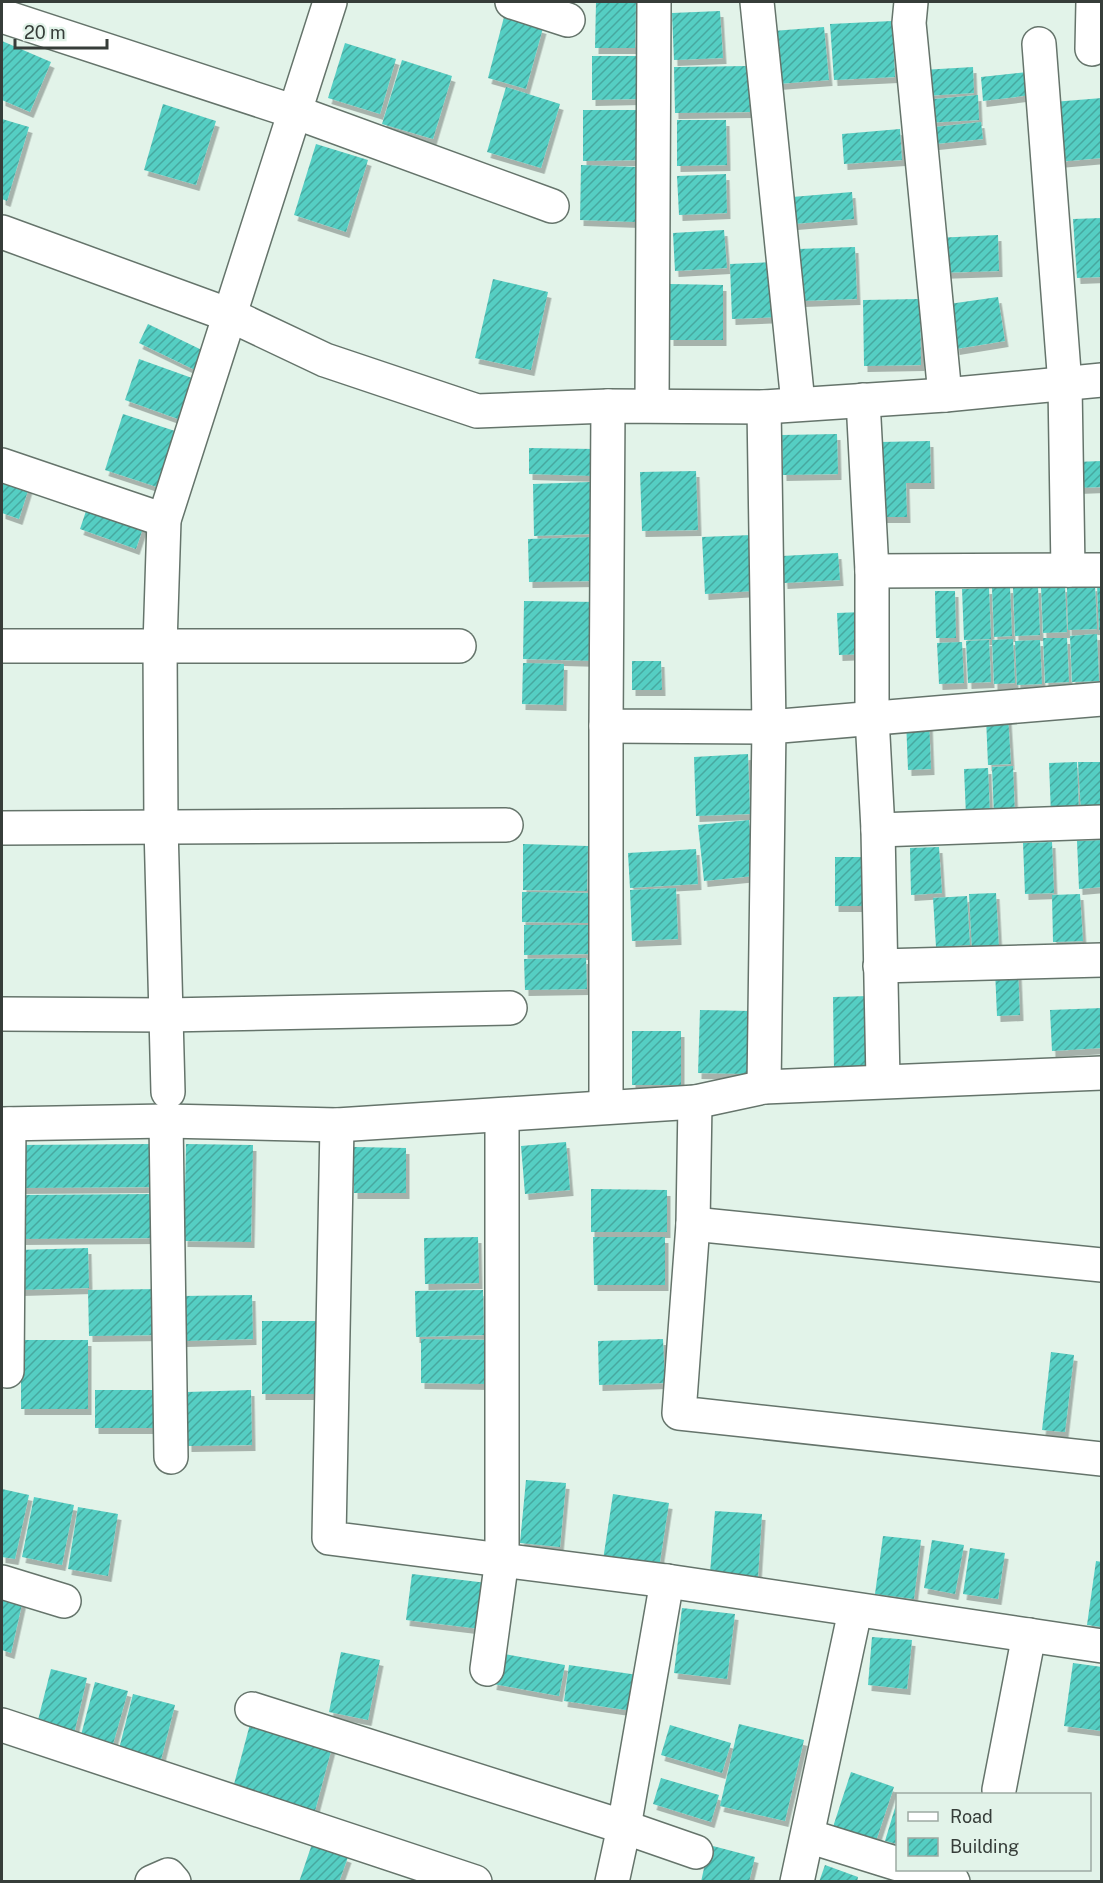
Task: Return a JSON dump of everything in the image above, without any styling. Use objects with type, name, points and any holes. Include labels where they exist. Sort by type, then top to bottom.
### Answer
[{"type":"street","points":[[171,1457],[166,1015],[161,826],[160,645],[164,520],[232,316],[330,2]]},
{"type":"street","points":[[512,2],[568,20]]},
{"type":"street","points":[[652,405],[654,2]]},
{"type":"street","points":[[757,2],[798,403]]},
{"type":"street","points":[[911,2],[909,23],[945,395]]},
{"type":"street","points":[[1092,49],[1093,2]]},
{"type":"street","points":[[2,16],[295,112],[552,206]]},
{"type":"street","points":[[1039,44],[1065,385],[1068,570]]},
{"type":"street","points":[[2,232],[232,316],[325,360],[477,411],[652,405],[764,407],[945,395],[1101,380]]},
{"type":"street","points":[[863,400],[872,572],[872,717],[878,830],[883,1082]]},
{"type":"street","points":[[606,1106],[608,406]]},
{"type":"street","points":[[764,407],[769,727],[764,1087]]},
{"type":"street","points":[[2,465],[164,520]]},
{"type":"street","points":[[872,572],[1101,570]]},
{"type":"street","points":[[2,646],[459,646]]},
{"type":"street","points":[[606,726],[769,727],[1101,699]]},
{"type":"street","points":[[878,830],[1101,822]]},
{"type":"street","points":[[2,828],[506,825]]},
{"type":"street","points":[[880,966],[1101,960]]},
{"type":"street","points":[[2,1014],[166,1015],[510,1008]]},
{"type":"street","points":[[7,1371],[5,1124],[167,1107],[337,1125],[695,1102],[764,1087],[1101,1073]]},
{"type":"street","points":[[695,1102],[693,1224],[679,1413],[1101,1459]]},
{"type":"street","points":[[487,1669],[502,1559],[502,1116]]},
{"type":"street","points":[[337,1125],[329,1539],[667,1581],[855,1611],[1101,1646]]},
{"type":"street","points":[[693,1224],[1101,1265]]},
{"type":"street","points":[[612,1881],[624,1827],[667,1581]]},
{"type":"street","points":[[2,1582],[64,1601]]},
{"type":"street","points":[[796,1881],[808,1836],[855,1611]]},
{"type":"street","points":[[999,1790],[1029,1635]]},
{"type":"street","points":[[252,1709],[696,1852]]},
{"type":"street","points":[[2,1725],[476,1881]]},
{"type":"street","points":[[808,1836],[896,1864]]},
{"type":"street","points":[[921,1871],[953,1881]]},
{"type":"street","points":[[152,1881],[168,1875],[174,1881]]},
{"type":"building","points":[[596,2],[636,2],[635,48],[595,48]]},
{"type":"building","points":[[720,11],[723,58],[674,60],[672,13]]},
{"type":"building","points":[[504,17],[543,28],[526,89],[488,78]]},
{"type":"building","points":[[892,21],[895,77],[834,80],[830,24]]},
{"type":"building","points":[[824,27],[829,80],[777,84],[773,31]]},
{"type":"building","points":[[2,41],[51,62],[30,112],[2,100]]},
{"type":"building","points":[[345,43],[396,59],[380,114],[328,98]]},
{"type":"building","points":[[592,56],[637,56],[638,99],[592,100]]},
{"type":"building","points":[[402,60],[452,76],[433,139],[382,124]]},
{"type":"building","points":[[749,66],[750,112],[675,113],[674,67]]},
{"type":"building","points":[[973,67],[974,93],[923,96],[922,70]]},
{"type":"building","points":[[1028,72],[1031,95],[983,101],[981,77]]},
{"type":"building","points":[[506,87],[560,104],[541,168],[487,152]]},
{"type":"building","points":[[978,95],[979,120],[926,123],[924,100]]},
{"type":"building","points":[[1102,98],[1102,158],[1057,162],[1053,102]]},
{"type":"building","points":[[163,104],[216,121],[196,185],[144,170]]},
{"type":"building","points":[[583,110],[642,110],[642,160],[583,161]]},
{"type":"building","points":[[2,119],[29,127],[7,201],[2,199]]},
{"type":"building","points":[[677,120],[726,120],[727,165],[677,166]]},
{"type":"building","points":[[981,122],[983,139],[926,145],[925,128]]},
{"type":"building","points":[[900,129],[902,160],[844,164],[842,134]]},
{"type":"building","points":[[316,144],[368,160],[346,232],[294,215]]},
{"type":"building","points":[[581,165],[638,167],[636,222],[580,220]]},
{"type":"building","points":[[726,174],[727,213],[679,215],[677,176]]},
{"type":"building","points":[[852,192],[854,219],[794,224],[792,197]]},
{"type":"building","points":[[1102,218],[1102,277],[1077,278],[1073,219]]},
{"type":"building","points":[[724,230],[727,268],[675,271],[673,233]]},
{"type":"building","points":[[998,235],[999,271],[936,273],[935,238]]},
{"type":"building","points":[[855,247],[857,299],[800,301],[798,249]]},
{"type":"building","points":[[777,262],[780,317],[732,319],[730,264]]},
{"type":"building","points":[[493,279],[548,292],[531,370],[475,358]]},
{"type":"building","points":[[670,284],[723,285],[723,340],[670,340]]},
{"type":"building","points":[[998,297],[1005,341],[956,349],[949,304]]},
{"type":"building","points":[[920,299],[921,365],[864,366],[863,300]]},
{"type":"building","points":[[148,324],[206,352],[197,371],[139,343]]},
{"type":"building","points":[[139,359],[192,378],[178,419],[125,400]]},
{"type":"building","points":[[123,414],[175,431],[157,487],[105,470]]},
{"type":"building","points":[[837,434],[838,474],[783,475],[782,435]]},
{"type":"building","points":[[930,441],[931,483],[906,483],[907,517],[880,517],[880,442]]},
{"type":"building","points":[[529,448],[595,449],[595,476],[529,474]]},
{"type":"building","points":[[1102,461],[1102,487],[1076,488],[1075,462]]},
{"type":"building","points":[[696,471],[698,530],[642,531],[640,472]]},
{"type":"building","points":[[2,472],[31,481],[19,519],[2,513]]},
{"type":"building","points":[[590,482],[591,534],[534,536],[533,484]]},
{"type":"building","points":[[88,505],[144,525],[136,549],[80,529]]},
{"type":"building","points":[[752,535],[754,591],[705,594],[702,537]]},
{"type":"building","points":[[595,537],[595,581],[529,582],[528,539]]},
{"type":"building","points":[[838,553],[840,580],[784,583],[782,556]]},
{"type":"building","points":[[1097,584],[1102,584],[1102,630],[1099,630]]},
{"type":"building","points":[[1095,585],[1097,629],[1068,630],[1067,587]]},
{"type":"building","points":[[1065,586],[1067,632],[1043,633],[1041,587]]},
{"type":"building","points":[[1010,587],[1012,636],[994,637],[992,588]]},
{"type":"building","points":[[1013,587],[1038,587],[1040,635],[1015,636]]},
{"type":"building","points":[[989,588],[991,639],[964,640],[962,589]]},
{"type":"building","points":[[935,591],[955,591],[956,638],[936,638]]},
{"type":"building","points":[[524,601],[599,602],[598,661],[523,659]]},
{"type":"building","points":[[863,612],[865,654],[839,655],[837,613]]},
{"type":"building","points":[[1097,634],[1099,681],[1072,682],[1070,636]]},
{"type":"building","points":[[1043,638],[1067,638],[1069,682],[1045,683]]},
{"type":"building","points":[[1013,639],[1015,683],[994,684],[992,640]]},
{"type":"building","points":[[989,640],[991,682],[968,683],[966,641]]},
{"type":"building","points":[[1040,640],[1042,684],[1017,685],[1015,641]]},
{"type":"building","points":[[962,642],[964,683],[939,684],[937,643]]},
{"type":"building","points":[[632,661],[661,661],[662,690],[632,690]]},
{"type":"building","points":[[523,663],[564,664],[563,705],[522,704]]},
{"type":"building","points":[[1008,716],[1011,764],[988,765],[986,717]]},
{"type":"building","points":[[929,718],[931,769],[908,770],[906,719]]},
{"type":"building","points":[[748,754],[750,814],[696,816],[694,757]]},
{"type":"building","points":[[1077,762],[1079,814],[1051,815],[1049,763]]},
{"type":"building","points":[[1078,762],[1102,762],[1102,810],[1081,811]]},
{"type":"building","points":[[1013,766],[1015,816],[994,817],[992,767]]},
{"type":"building","points":[[988,768],[990,815],[966,816],[964,769]]},
{"type":"building","points":[[749,820],[754,876],[704,881],[698,825]]},
{"type":"building","points":[[1102,840],[1102,887],[1079,889],[1077,841]]},
{"type":"building","points":[[1052,842],[1054,893],[1025,894],[1023,843]]},
{"type":"building","points":[[523,844],[588,846],[587,891],[523,890]]},
{"type":"building","points":[[939,847],[942,893],[911,895],[910,848]]},
{"type":"building","points":[[696,849],[698,884],[630,888],[628,853]]},
{"type":"building","points":[[835,857],[872,857],[872,906],[835,906]]},
{"type":"building","points":[[676,888],[678,939],[632,941],[630,890]]},
{"type":"building","points":[[522,892],[590,893],[589,923],[522,922]]},
{"type":"building","points":[[996,893],[999,949],[972,950],[969,894]]},
{"type":"building","points":[[1080,894],[1083,941],[1053,942],[1052,895]]},
{"type":"building","points":[[967,896],[970,945],[936,947],[933,898]]},
{"type":"building","points":[[524,925],[589,925],[589,954],[524,955]]},
{"type":"building","points":[[586,958],[587,989],[525,990],[524,959]]},
{"type":"building","points":[[1018,969],[1020,1015],[997,1016],[995,970]]},
{"type":"building","points":[[869,996],[869,1070],[834,1070],[833,997]]},
{"type":"building","points":[[1102,1008],[1102,1048],[1052,1051],[1050,1010]]},
{"type":"building","points":[[700,1010],[751,1011],[749,1074],[698,1073]]},
{"type":"building","points":[[632,1031],[681,1031],[681,1085],[632,1085]]},
{"type":"building","points":[[566,1142],[570,1190],[525,1194],[521,1146]]},
{"type":"building","points":[[155,1144],[155,1187],[18,1188],[17,1145]]},
{"type":"building","points":[[186,1144],[253,1145],[251,1242],[184,1241]]},
{"type":"building","points":[[354,1147],[406,1148],[406,1193],[354,1193]]},
{"type":"building","points":[[591,1189],[667,1190],[667,1232],[591,1232]]},
{"type":"building","points":[[157,1194],[157,1238],[16,1239],[16,1195]]},
{"type":"building","points":[[478,1237],[479,1283],[425,1284],[424,1238]]},
{"type":"building","points":[[593,1237],[665,1237],[665,1285],[594,1285]]},
{"type":"building","points":[[88,1248],[89,1288],[19,1290],[18,1250]]},
{"type":"building","points":[[161,1289],[162,1335],[89,1336],[88,1290]]},
{"type":"building","points":[[483,1290],[484,1335],[416,1337],[415,1291]]},
{"type":"building","points":[[252,1295],[253,1339],[183,1341],[182,1296]]},
{"type":"building","points":[[262,1321],[325,1321],[325,1394],[262,1394]]},
{"type":"building","points":[[421,1339],[489,1340],[489,1384],[421,1383]]},
{"type":"building","points":[[663,1339],[665,1383],[599,1385],[598,1341]]},
{"type":"building","points":[[21,1340],[88,1340],[88,1409],[21,1409]]},
{"type":"building","points":[[1051,1352],[1074,1355],[1065,1432],[1042,1430]]},
{"type":"building","points":[[95,1390],[159,1390],[159,1428],[95,1428]]},
{"type":"building","points":[[251,1390],[252,1445],[188,1446],[187,1392]]},
{"type":"building","points":[[526,1480],[566,1483],[560,1547],[520,1543]]},
{"type":"building","points":[[2,1489],[29,1495],[15,1559],[2,1557]]},
{"type":"building","points":[[613,1494],[669,1503],[659,1568],[603,1560]]},
{"type":"building","points":[[34,1497],[74,1505],[62,1565],[22,1557]]},
{"type":"building","points":[[78,1507],[118,1514],[108,1576],[68,1569]]},
{"type":"building","points":[[715,1511],[762,1514],[758,1577],[710,1573]]},
{"type":"building","points":[[883,1536],[921,1540],[914,1599],[875,1594]]},
{"type":"building","points":[[932,1540],[964,1545],[955,1594],[924,1588]]},
{"type":"building","points":[[970,1548],[1005,1553],[998,1599],[963,1594]]},
{"type":"building","points":[[1096,1561],[1102,1562],[1102,1627],[1087,1625]]},
{"type":"building","points":[[412,1574],[487,1583],[481,1629],[406,1620]]},
{"type":"building","points":[[2,1589],[24,1595],[11,1653],[2,1650]]},
{"type":"building","points":[[682,1608],[735,1614],[727,1679],[674,1673]]},
{"type":"building","points":[[872,1637],[912,1640],[907,1689],[868,1685]]},
{"type":"building","points":[[341,1652],[380,1660],[368,1720],[329,1712]]},
{"type":"building","points":[[499,1653],[565,1665],[559,1696],[493,1684]]},
{"type":"building","points":[[1073,1663],[1102,1667],[1102,1731],[1064,1726]]},
{"type":"building","points":[[569,1665],[638,1675],[633,1711],[564,1701]]},
{"type":"building","points":[[51,1669],[87,1678],[74,1734],[37,1724]]},
{"type":"building","points":[[95,1682],[128,1691],[112,1748],[80,1739]]},
{"type":"building","points":[[133,1694],[175,1705],[161,1760],[119,1749]]},
{"type":"building","points":[[250,1724],[332,1747],[315,1811],[233,1788]]},
{"type":"building","points":[[739,1724],[804,1740],[785,1821],[720,1806]]},
{"type":"building","points":[[670,1725],[731,1743],[722,1773],[661,1755]]},
{"type":"building","points":[[851,1772],[894,1787],[874,1847],[831,1833]]},
{"type":"building","points":[[661,1778],[719,1795],[711,1822],[653,1804]]},
{"type":"building","points":[[896,1805],[896,1844],[885,1841]]},
{"type":"building","points":[[312,1844],[348,1857],[339,1882],[299,1882]]},
{"type":"building","points":[[709,1845],[755,1857],[749,1882],[701,1882]]},
{"type":"building","points":[[825,1865],[858,1877],[857,1882],[819,1882]]}]
